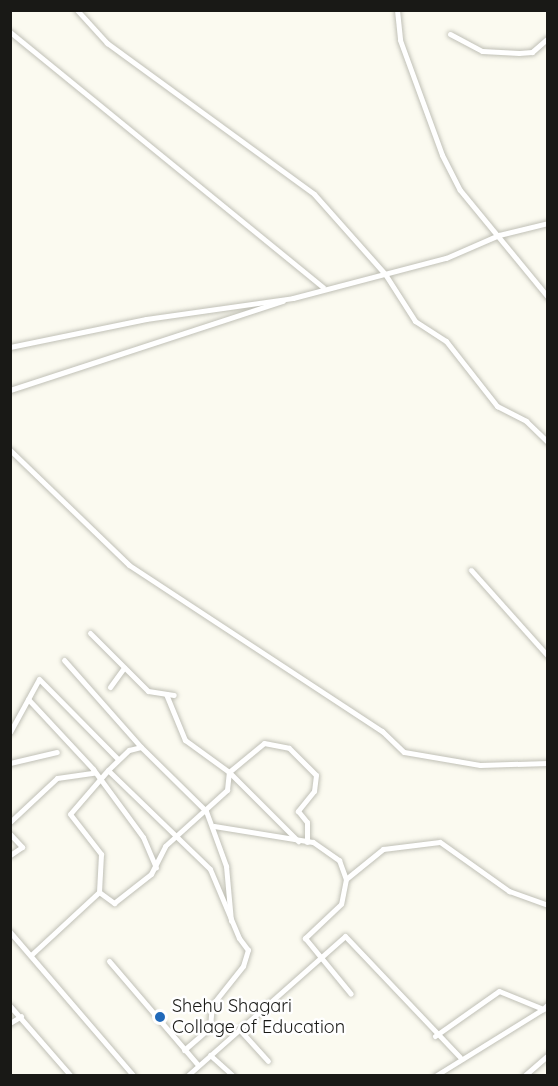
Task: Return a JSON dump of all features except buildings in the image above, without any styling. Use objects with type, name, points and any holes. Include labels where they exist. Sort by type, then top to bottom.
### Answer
[{"type":"street","points":[[77,10],[107,43],[308,189],[385,273],[413,318],[446,341],[497,406],[526,421],[548,442]]},
{"type":"street","points":[[397,10],[400,40],[442,155],[460,189],[548,297]]},
{"type":"street","points":[[10,32],[322,287]]},
{"type":"street","points":[[450,34],[482,51],[519,53],[532,52],[548,38]]},
{"type":"street","points":[[10,390],[322,287],[446,258],[499,235],[548,223]]},
{"type":"street","points":[[10,347],[153,317],[291,298]]},
{"type":"street","points":[[10,450],[129,565],[382,731],[404,752],[480,765],[548,763]]},
{"type":"street","points":[[471,570],[548,656]]},
{"type":"street","points":[[90,633],[148,691],[174,695]]},
{"type":"street","points":[[64,660],[141,747],[206,811],[214,826],[226,866],[231,921]]},
{"type":"street","points":[[110,687],[124,668]]},
{"type":"street","points":[[10,732],[39,679],[118,759]]},
{"type":"street","points":[[166,694],[185,740],[229,772],[300,843]]},
{"type":"street","points":[[28,699],[94,772],[97,780],[140,832],[156,867]]},
{"type":"street","points":[[229,772],[264,743],[293,752],[316,780],[298,811],[307,822],[307,842]]},
{"type":"street","points":[[31,955],[99,892],[101,854],[70,814],[97,780],[118,759],[141,747]]},
{"type":"street","points":[[10,763],[57,752]]},
{"type":"street","points":[[108,770],[181,836],[210,869],[231,921],[248,950],[243,966],[212,1005],[210,1027],[184,1050]]},
{"type":"street","points":[[10,822],[57,778],[94,772]]},
{"type":"street","points":[[99,892],[114,903],[156,867],[165,846],[181,836],[230,786],[229,772]]},
{"type":"street","points":[[214,826],[300,843],[307,842],[328,848],[346,879]]},
{"type":"street","points":[[10,834],[22,847],[10,855]]},
{"type":"street","points":[[351,994],[305,938],[341,904],[346,879],[383,849],[440,842],[509,891],[548,905]]},
{"type":"street","points":[[10,932],[134,1076]]},
{"type":"street","points":[[187,1076],[345,936],[435,1036],[460,1057]]},
{"type":"street","points":[[109,961],[198,1065]]},
{"type":"street","points":[[435,1036],[499,991],[545,1006]]},
{"type":"street","points":[[10,1006],[71,1076]]},
{"type":"street","points":[[435,1076],[460,1057],[545,1006]]},
{"type":"street","points":[[10,1023],[21,1016]]},
{"type":"street","points":[[239,1029],[268,1060]]},
{"type":"street","points":[[210,1055],[233,1076]]},
{"type":"street","points":[[524,1076],[548,1055]]},
{"type":"place","name":"Shehu Shagari Collage of Education","points":[[160,1017]]}]
